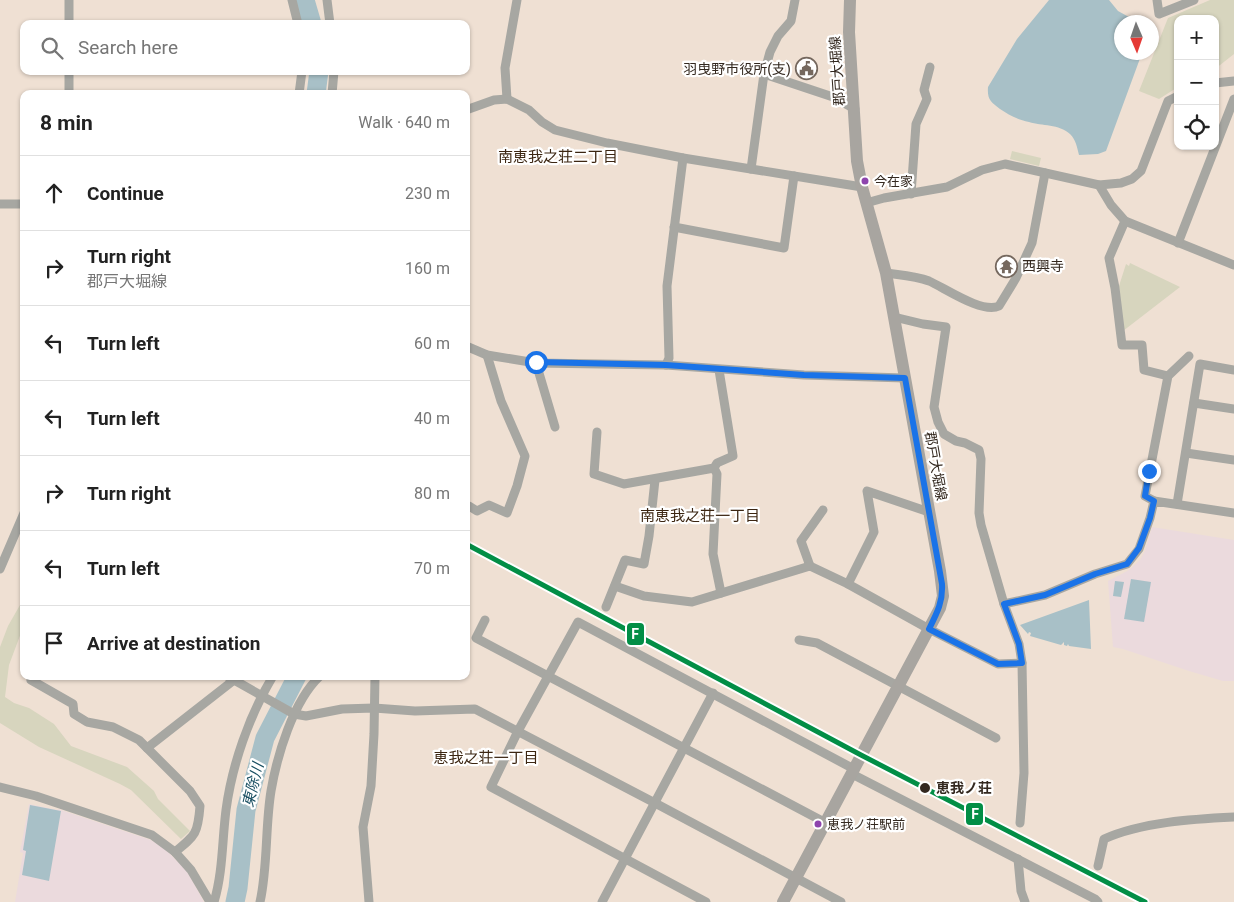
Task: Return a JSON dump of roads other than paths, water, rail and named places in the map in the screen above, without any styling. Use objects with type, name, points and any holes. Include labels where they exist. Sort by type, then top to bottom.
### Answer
[{"type":"main road","name":"郡戸大堀線","points":[[783,902],[940,608],[943,596],[886,273],[862,187],[858,161],[849,32],[850,0]]},
{"type":"street","points":[[69,0],[69,20]]},
{"type":"street","points":[[292,0],[297,20]]},
{"type":"street","points":[[327,0],[330,20]]},
{"type":"street","points":[[507,99],[505,68],[517,0]]},
{"type":"street","points":[[752,169],[764,74],[770,52],[778,36],[791,21],[795,0]]},
{"type":"street","points":[[1158,0],[1158,14],[1194,0]]},
{"type":"street","points":[[911,194],[916,124],[927,99],[924,90],[930,67]]},
{"type":"street","points":[[764,74],[833,97],[855,109]]},
{"type":"street","points":[[69,75],[69,90]]},
{"type":"street","points":[[300,90],[301,75]]},
{"type":"street","points":[[332,90],[334,75]]},
{"type":"street","points":[[1219,83],[1234,81]]},
{"type":"street","points":[[866,204],[884,198],[946,186],[982,170],[1006,164],[1099,185],[1121,183],[1132,179],[1141,171],[1168,101],[1174,98]]},
{"type":"street","points":[[470,109],[494,100],[507,99],[529,110],[542,122],[555,130],[607,143],[683,158],[862,187]]},
{"type":"street","points":[[1178,242],[1234,99]]},
{"type":"street","points":[[666,365],[669,358],[667,286],[683,158]]},
{"type":"street","points":[[886,273],[928,281],[969,302],[994,308],[999,306],[1016,278],[1032,243],[1045,173]]},
{"type":"street","points":[[674,227],[784,248],[794,176]]},
{"type":"street","points":[[1099,185],[1111,205],[1125,221],[1234,265]]},
{"type":"street","points":[[0,204],[20,204]]},
{"type":"street","points":[[1125,221],[1109,258],[1115,288],[1122,345],[1142,345],[1144,370],[1168,376]]},
{"type":"street","points":[[894,317],[946,327],[934,407],[938,422],[944,434],[979,450],[981,459],[980,525],[1004,604],[1019,644],[1022,663],[1024,773],[1020,823]]},
{"type":"street","points":[[470,348],[487,355],[536,362],[666,365],[804,375],[905,378]]},
{"type":"street","points":[[470,507],[477,511],[489,505],[508,513],[525,456],[501,401],[487,355]]},
{"type":"street","points":[[1188,356],[1168,376],[1145,496],[1154,501],[1234,513]]},
{"type":"street","points":[[536,362],[556,427]]},
{"type":"street","points":[[1177,504],[1200,364],[1234,370]]},
{"type":"street","points":[[596,432],[594,474],[624,484],[714,468],[718,463],[733,456],[719,370]]},
{"type":"street","points":[[1194,403],[1234,409]]},
{"type":"street","points":[[1186,453],[1234,460]]},
{"type":"street","points":[[714,468],[717,474],[714,554],[721,593]]},
{"type":"street","points":[[606,606],[625,560],[644,564],[655,480]]},
{"type":"street","points":[[848,584],[874,532],[867,491],[929,512]]},
{"type":"street","points":[[1004,604],[1045,595],[1095,574],[1127,564],[1139,548],[1154,501]]},
{"type":"street","points":[[810,566],[801,541],[823,510]]},
{"type":"street","points":[[0,569],[20,522]]},
{"type":"street","points":[[615,586],[644,596],[692,602],[810,566],[848,584],[929,629],[998,664],[1022,663]]},
{"type":"street","points":[[485,620],[476,638],[826,823]]},
{"type":"street","points":[[706,902],[490,787],[518,731],[578,622],[1098,902]]},
{"type":"street","points":[[799,640],[817,643],[996,738]]},
{"type":"street","points":[[31,680],[73,704],[74,714],[86,722],[112,727],[139,740],[190,791],[200,806],[197,829],[191,838],[175,852]]},
{"type":"street","points":[[147,748],[228,680]]},
{"type":"street","points":[[233,680],[261,699],[294,714],[306,716],[342,709],[374,708],[415,712],[475,709],[655,802],[841,902]]},
{"type":"street","points":[[214,902],[220,883],[226,810],[236,763],[261,699],[271,680]]},
{"type":"street","points":[[260,902],[265,868],[271,792],[294,714],[316,680]]},
{"type":"street","points":[[369,902],[363,827],[371,786],[375,680]]},
{"type":"street","points":[[602,902],[713,694]]},
{"type":"street","points":[[0,787],[36,796],[152,835],[175,852],[191,870],[210,902]]},
{"type":"street","points":[[1098,866],[1104,838],[1123,830],[1191,819],[1234,817]]},
{"type":"street","points":[[1018,859],[1021,891],[1025,902]]},
{"type":"water","points":[[1049,0],[1109,0],[1118,11],[1125,15],[1114,15],[1114,60],[1139,60],[1106,151],[1098,154],[1079,155],[1074,139],[1066,131],[1061,128],[1017,119],[992,102],[989,98],[988,87],[1017,39]]},
{"type":"water","points":[[1131,579],[1151,582],[1144,622],[1124,619]]},
{"type":"water","points":[[1115,581],[1124,582],[1121,597],[1113,596]]},
{"type":"water","points":[[1089,600],[1091,649],[1069,646],[1068,644],[1067,646],[1064,645],[1064,642],[1061,645],[1030,636],[1031,633],[1029,632],[1028,634],[1020,625]]},
{"type":"water","points":[[30,805],[61,811],[49,881],[22,875],[26,851],[23,850]]},
{"type":"waterway","name":"東除川","points":[[305,0],[311,20]]},
{"type":"waterway","name":"東除川","points":[[317,90],[318,75]]},
{"type":"waterway","name":"東除川","points":[[235,902],[246,810],[265,738],[295,680]]},
{"type":"place","name":"羽曳野市役所(支)","points":[[807,69]]},
{"type":"place","name":"今在家","points":[[865,181]]},
{"type":"place","name":"西興寺","points":[[1006,266]]},
{"type":"place","name":"恵我ノ荘","points":[[925,788]]},
{"type":"place","name":"恵我ノ荘駅前","points":[[818,824]]},
{"type":"district","name":"南恵我之荘二丁目","points":[[558,157]]},
{"type":"district","name":"南恵我之荘一丁目","points":[[700,516]]},
{"type":"district","name":"恵我之荘一丁目","points":[[486,758]]}]
